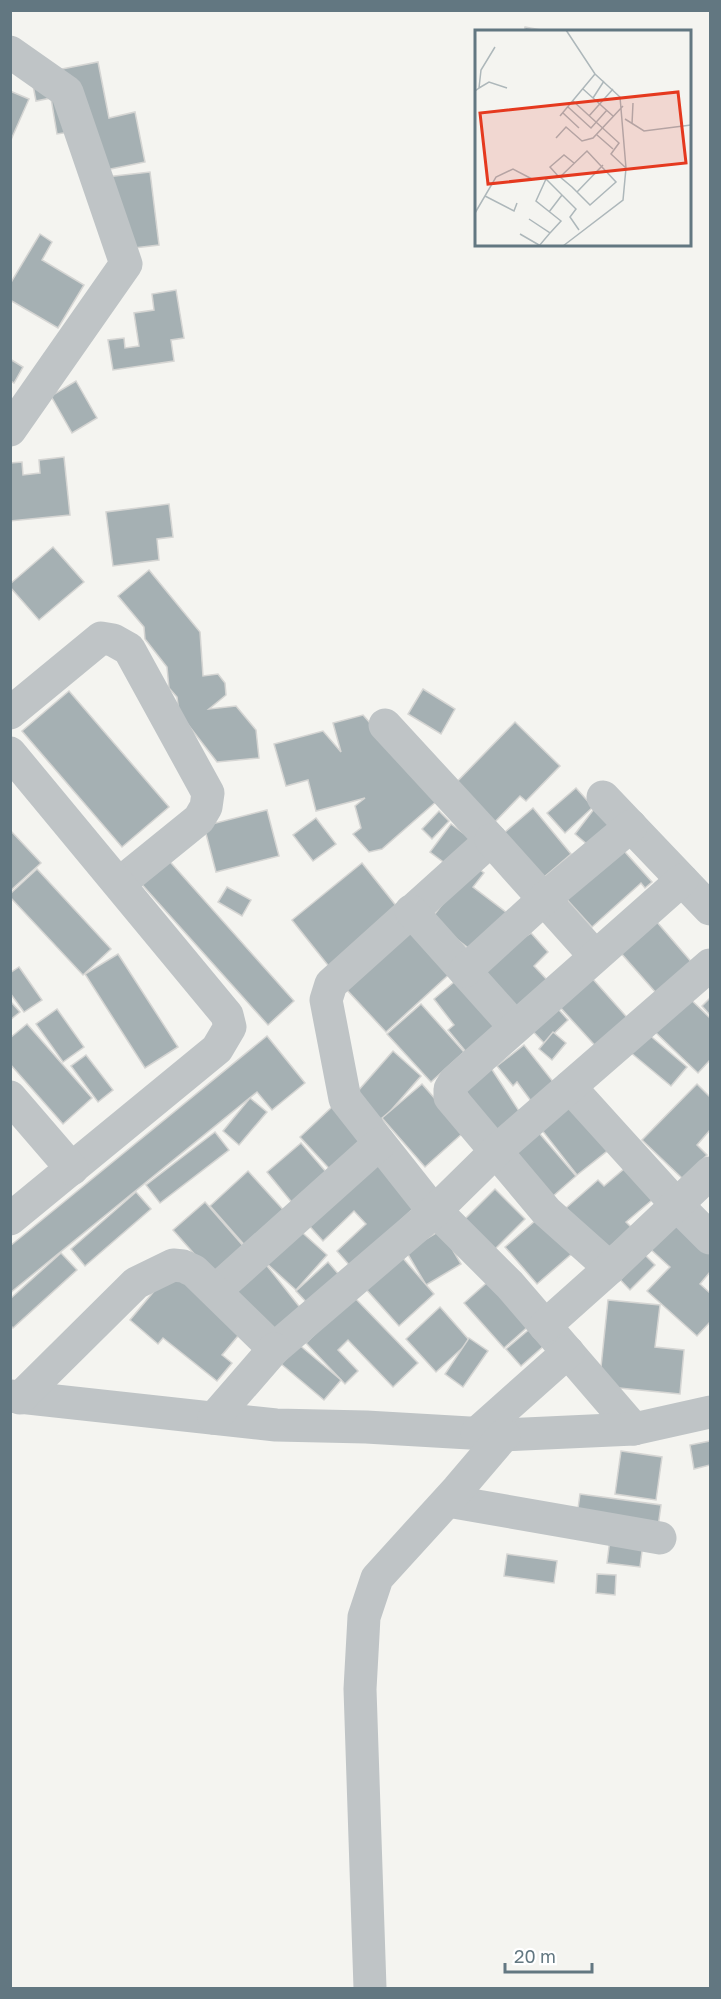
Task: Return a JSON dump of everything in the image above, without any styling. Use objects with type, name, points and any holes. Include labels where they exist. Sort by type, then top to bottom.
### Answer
[{"type":"street","points":[[10,52],[67,92],[126,264],[10,430]]},
{"type":"street","points":[[10,713],[101,638],[113,640],[129,650],[208,793],[206,807],[200,819],[120,883]]},
{"type":"street","points":[[385,725],[545,898],[595,956]]},
{"type":"street","points":[[10,753],[227,1015],[230,1027],[217,1049],[10,1219]]},
{"type":"street","points":[[603,798],[711,909]]},
{"type":"street","points":[[465,971],[545,898],[631,826]]},
{"type":"street","points":[[491,840],[331,984],[326,1000],[345,1099],[435,1211],[510,1285],[634,1429]]},
{"type":"street","points":[[610,1268],[546,1211],[450,1097],[450,1089],[454,1081],[682,880]]},
{"type":"street","points":[[411,911],[515,1027]]},
{"type":"street","points":[[214,1418],[274,1349],[435,1211],[495,1152],[711,966]]},
{"type":"street","points":[[570,1087],[676,1204],[711,1238]]},
{"type":"street","points":[[10,1097],[72,1169]]},
{"type":"street","points":[[215,1291],[379,1144]]},
{"type":"street","points":[[545,1326],[711,1173]]},
{"type":"street","points":[[15,1397],[136,1283],[173,1265],[195,1271],[274,1349]]},
{"type":"street","points":[[370,1989],[360,1689],[364,1617],[377,1578],[448,1501],[490,1434],[568,1352]]},
{"type":"street","points":[[15,1397],[276,1425],[490,1434],[634,1429],[711,1412]]},
{"type":"street","points":[[448,1501],[660,1538]]},
{"type":"building","points":[[525,27],[541,30],[524,30]]},
{"type":"building","points":[[98,62],[109,118],[135,112],[145,162],[91,173],[83,130],[57,134],[51,98],[36,101],[31,75]]},
{"type":"building","points":[[10,91],[29,99],[10,142]]},
{"type":"building","points":[[150,172],[159,245],[117,250],[97,178]]},
{"type":"building","points":[[40,234],[52,242],[42,260],[84,285],[58,328],[10,300],[10,284]]},
{"type":"building","points":[[176,290],[184,338],[171,340],[174,361],[113,370],[108,340],[124,338],[125,348],[139,346],[134,313],[154,310],[152,294]]},
{"type":"building","points":[[10,359],[23,367],[14,383],[10,381]]},
{"type":"building","points":[[76,381],[97,418],[72,433],[51,396]]},
{"type":"building","points":[[64,457],[70,515],[10,521],[10,463],[22,462],[23,475],[40,473],[39,460]]},
{"type":"building","points":[[169,504],[173,537],[157,539],[159,560],[113,566],[106,512]]},
{"type":"building","points":[[53,547],[84,582],[39,620],[10,587],[10,584]]},
{"type":"building","points":[[149,570],[200,632],[203,676],[218,674],[225,683],[226,695],[209,709],[236,706],[256,730],[259,758],[217,762],[179,713],[177,697],[169,688],[167,667],[145,639],[144,627],[118,596]]},
{"type":"building","points":[[423,689],[455,709],[441,734],[408,714]]},
{"type":"building","points":[[69,691],[169,807],[122,847],[22,731]]},
{"type":"building","points":[[363,715],[438,800],[382,849],[369,852],[353,834],[361,828],[355,806],[365,798],[316,811],[308,780],[286,786],[274,744],[323,731],[341,752],[333,723]]},
{"type":"building","points":[[515,722],[560,766],[526,801],[520,796],[488,829],[449,790]]},
{"type":"building","points":[[576,788],[593,807],[565,833],[547,813]]},
{"type":"building","points":[[533,808],[571,854],[536,884],[498,838]]},
{"type":"building","points":[[594,809],[615,826],[595,851],[575,834]]},
{"type":"building","points":[[267,810],[279,856],[216,872],[204,826]]},
{"type":"building","points":[[439,811],[449,821],[432,839],[422,829]]},
{"type":"building","points":[[316,818],[336,844],[313,861],[293,835]]},
{"type":"building","points":[[451,824],[475,842],[454,870],[430,852]]},
{"type":"building","points":[[10,830],[41,863],[10,891]]},
{"type":"building","points":[[615,841],[652,882],[645,888],[641,883],[592,927],[561,893]]},
{"type":"building","points":[[164,855],[294,1001],[268,1025],[137,879]]},
{"type":"building","points":[[470,862],[484,873],[473,887],[507,913],[476,954],[431,919],[461,880]]},
{"type":"building","points":[[362,863],[401,912],[331,969],[292,920]]},
{"type":"building","points":[[37,869],[111,949],[83,975],[10,897],[10,894]]},
{"type":"building","points":[[227,887],[251,900],[242,916],[218,902]]},
{"type":"building","points":[[656,921],[700,972],[665,1003],[620,952]]},
{"type":"building","points":[[416,927],[455,969],[386,1032],[347,990]]},
{"type":"building","points":[[531,933],[548,952],[534,966],[549,982],[517,1011],[476,966]]},
{"type":"building","points":[[118,954],[178,1047],[145,1068],[85,974]]},
{"type":"building","points":[[19,967],[42,1000],[24,1012],[10,993],[10,973]]},
{"type":"building","points":[[460,977],[500,1026],[467,1053],[448,1030],[454,1025],[434,999]]},
{"type":"building","points":[[591,977],[632,1023],[601,1052],[559,1006]]},
{"type":"building","points":[[685,994],[710,1018],[710,1060],[698,1073],[652,1029]]},
{"type":"building","points":[[710,998],[710,1015],[702,1006]]},
{"type":"building","points":[[10,1001],[20,1012],[10,1020]]},
{"type":"building","points":[[551,1001],[568,1020],[544,1043],[526,1024]]},
{"type":"building","points":[[421,1004],[464,1052],[431,1082],[387,1034]]},
{"type":"building","points":[[57,1009],[84,1047],[63,1062],[36,1024]]},
{"type":"building","points":[[27,1024],[92,1098],[63,1124],[10,1064],[10,1038]]},
{"type":"building","points":[[553,1032],[566,1043],[552,1060],[539,1049]]},
{"type":"building","points":[[647,1033],[687,1067],[671,1086],[630,1052]]},
{"type":"building","points":[[267,1036],[305,1083],[272,1110],[257,1092],[10,1293],[10,1246]]},
{"type":"building","points":[[524,1045],[554,1083],[531,1101],[517,1082],[513,1086],[497,1066]]},
{"type":"building","points":[[393,1051],[421,1076],[379,1124],[351,1099]]},
{"type":"building","points":[[86,1055],[113,1090],[98,1102],[71,1066]]},
{"type":"building","points":[[491,1068],[521,1114],[493,1133],[463,1087]]},
{"type":"building","points":[[422,1084],[464,1132],[425,1167],[382,1118]]},
{"type":"building","points":[[697,1084],[710,1097],[710,1130],[697,1145],[707,1155],[683,1179],[642,1140]]},
{"type":"building","points":[[250,1098],[267,1112],[239,1145],[223,1131]]},
{"type":"building","points":[[573,1099],[611,1148],[577,1175],[538,1125]]},
{"type":"building","points":[[333,1106],[369,1146],[337,1177],[300,1137]]},
{"type":"building","points":[[215,1132],[229,1150],[160,1203],[146,1185]]},
{"type":"building","points":[[539,1133],[576,1176],[544,1204],[507,1162]]},
{"type":"building","points":[[301,1143],[333,1180],[298,1210],[267,1172]]},
{"type":"building","points":[[372,1157],[417,1205],[351,1267],[337,1251],[366,1224],[354,1211],[323,1241],[304,1220]]},
{"type":"building","points":[[631,1163],[658,1195],[626,1222],[632,1228],[603,1252],[566,1208],[598,1180],[604,1186]]},
{"type":"building","points":[[248,1171],[287,1214],[248,1249],[210,1206]]},
{"type":"building","points":[[495,1189],[525,1219],[495,1249],[465,1219]]},
{"type":"building","points":[[136,1192],[151,1209],[85,1266],[71,1249]]},
{"type":"building","points":[[205,1202],[245,1248],[213,1275],[173,1230]]},
{"type":"building","points":[[543,1214],[575,1251],[537,1284],[505,1247]]},
{"type":"building","points":[[674,1216],[710,1249],[710,1272],[700,1284],[710,1293],[710,1322],[697,1336],[647,1291],[670,1267],[647,1246]]},
{"type":"building","points":[[295,1226],[327,1255],[296,1290],[264,1261]]},
{"type":"building","points":[[441,1230],[461,1264],[426,1285],[406,1251]]},
{"type":"building","points":[[638,1248],[655,1265],[630,1290],[613,1272]]},
{"type":"building","points":[[61,1253],[77,1270],[13,1328],[10,1325],[10,1299]]},
{"type":"building","points":[[401,1256],[434,1294],[399,1326],[365,1288]]},
{"type":"building","points":[[264,1262],[302,1310],[267,1338],[229,1290]]},
{"type":"building","points":[[328,1262],[341,1277],[310,1306],[296,1291]]},
{"type":"building","points":[[171,1271],[243,1330],[222,1355],[232,1363],[217,1381],[163,1338],[158,1344],[130,1320]]},
{"type":"building","points":[[491,1279],[531,1324],[504,1348],[464,1303]]},
{"type":"building","points":[[353,1296],[418,1363],[393,1387],[348,1340],[338,1350],[358,1371],[345,1384],[306,1343]]},
{"type":"building","points":[[608,1300],[660,1305],[655,1347],[684,1350],[680,1394],[599,1386]]},
{"type":"building","points":[[440,1307],[470,1341],[436,1372],[406,1339]]},
{"type":"building","points":[[532,1327],[546,1344],[521,1366],[506,1349]]},
{"type":"building","points":[[469,1338],[488,1351],[463,1387],[445,1374]]},
{"type":"building","points":[[297,1343],[341,1380],[324,1400],[280,1363]]},
{"type":"building","points":[[710,1441],[710,1465],[694,1469],[690,1445]]},
{"type":"building","points":[[621,1451],[662,1457],[656,1500],[615,1494]]},
{"type":"building","points":[[580,1494],[661,1505],[658,1527],[577,1516]]},
{"type":"building","points":[[610,1539],[643,1543],[640,1567],[607,1563]]},
{"type":"building","points":[[507,1554],[557,1561],[554,1583],[504,1576]]},
{"type":"building","points":[[597,1574],[616,1575],[615,1595],[596,1593]]}]
